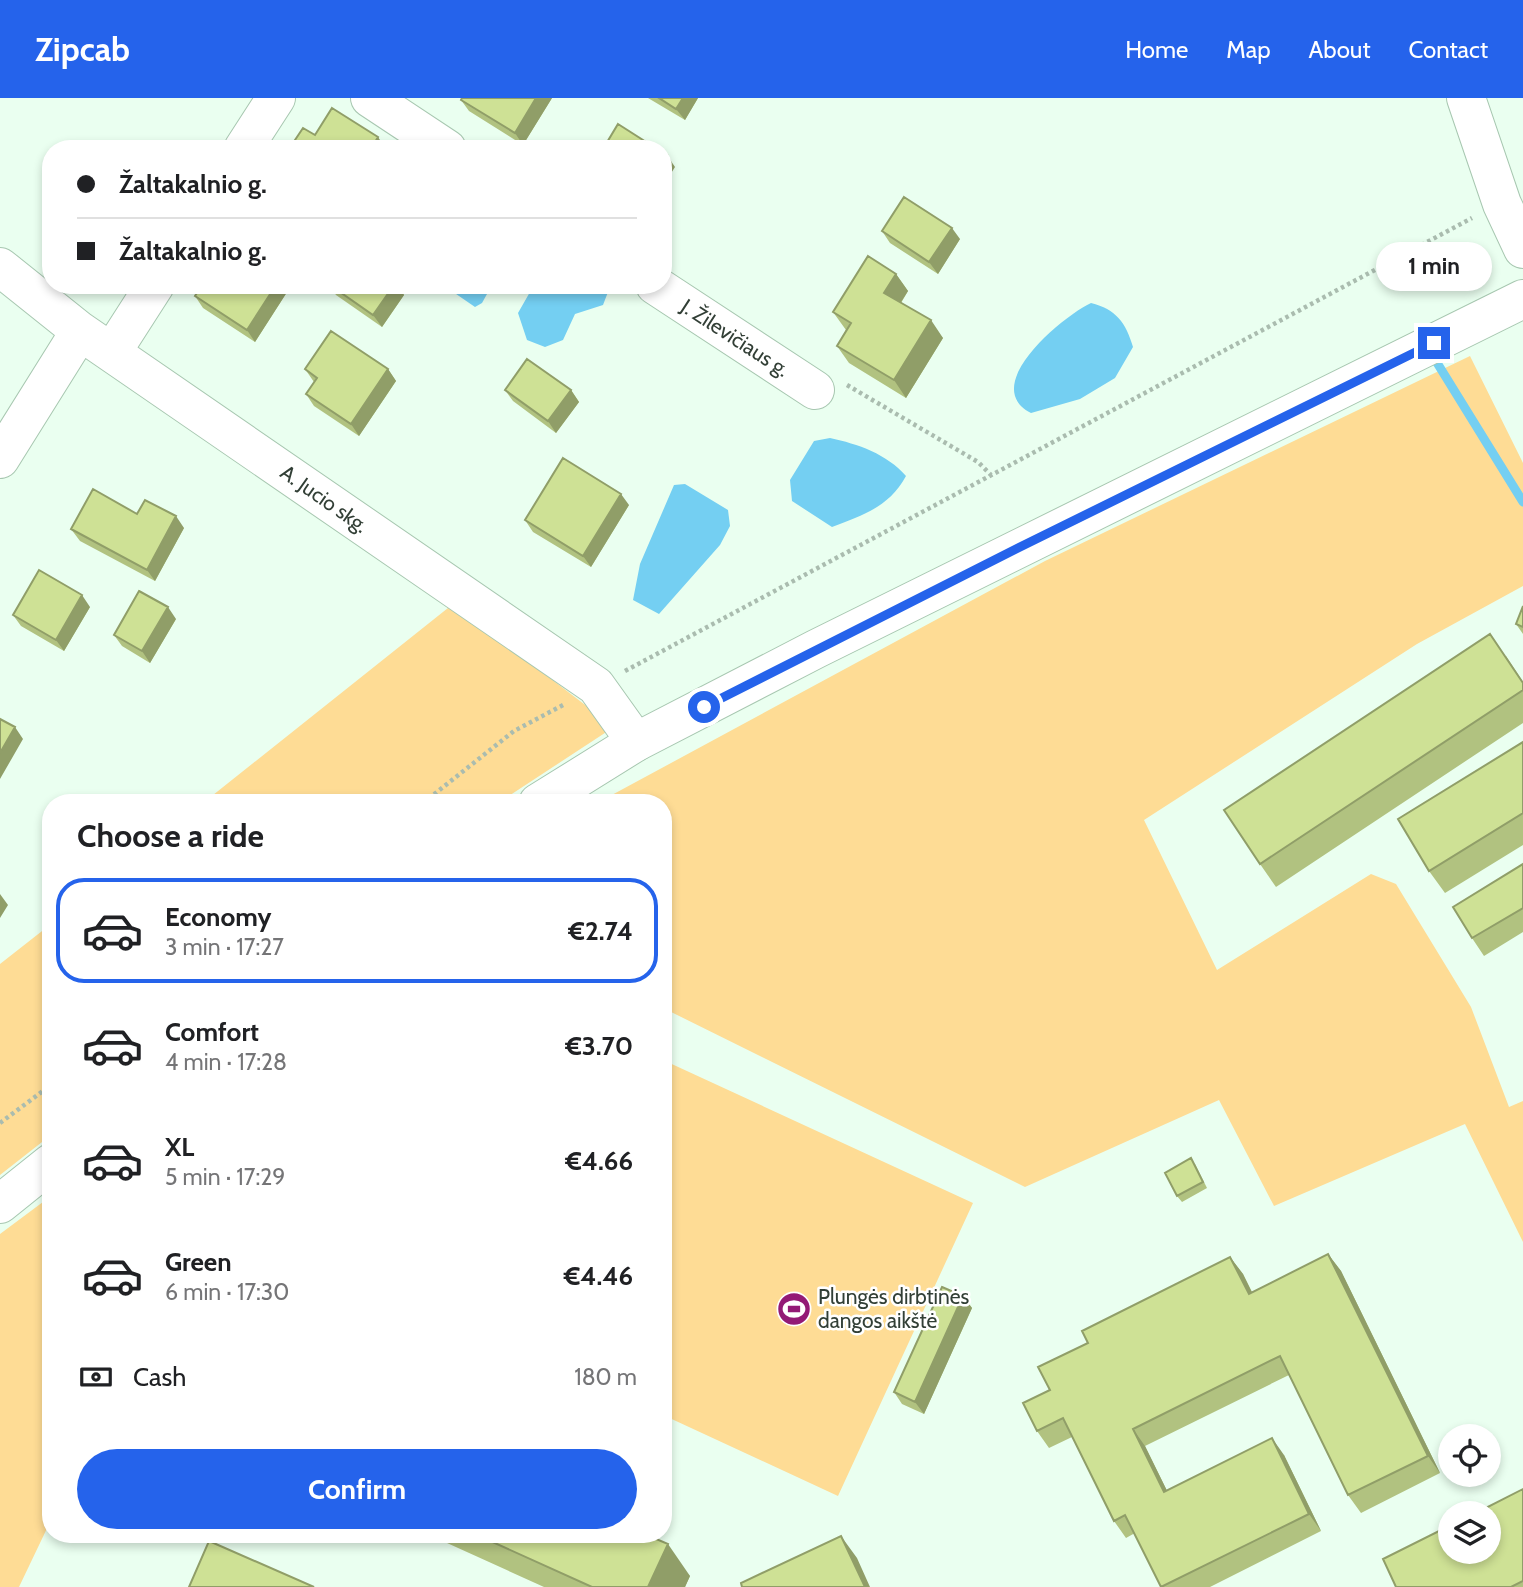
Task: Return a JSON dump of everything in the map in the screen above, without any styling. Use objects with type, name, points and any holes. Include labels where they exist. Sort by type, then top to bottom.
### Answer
[{"type":"street","points":[[249,140],[276,98]]},
{"type":"street","points":[[370,98],[433,140]]},
{"type":"street","points":[[1466,98],[1502,204],[1523,248]]},
{"type":"street","name":"A. Jucio skg.","points":[[0,267],[80,331],[596,687],[636,742]]},
{"type":"street","points":[[112,352],[149,294]]},
{"type":"street","name":"J. Žilevičiaus g.","points":[[671,294],[828,385]]},
{"type":"street","points":[[552,794],[636,742],[1008,552],[1523,299]]},
{"type":"street","points":[[0,459],[80,331]]},
{"type":"street","points":[[0,1204],[42,1170]]},
{"type":"path","points":[[434,794],[514,731],[1502,204]]},
{"type":"path","points":[[828,385],[978,462],[991,475]]},
{"type":"path","points":[[0,1123],[42,1092]]},
{"type":"shaded area","points":[[1470,356],[1523,463],[1523,586],[1417,644],[1144,820],[1217,970],[1371,874],[1396,884],[1471,1007],[1509,1107],[1523,1101],[1523,1242],[1465,1124],[1274,1206],[1219,1100],[1025,1187],[672,1012],[672,794],[614,794],[1045,561]]},
{"type":"shaded area","points":[[453,604],[614,727],[512,794],[214,794]]},
{"type":"shaded area","points":[[42,931],[42,1142],[0,1175],[0,964]]},
{"type":"shaded area","name":"Plungės dirbtinės dangos aikštė","points":[[672,1064],[973,1203],[838,1496],[672,1419]]},
{"type":"shaded area","points":[[42,1203],[42,1539],[19,1587],[0,1587],[0,1234]]},
{"type":"water","points":[[456,294],[487,294],[482,303],[475,307]]},
{"type":"water","points":[[529,294],[607,294],[603,305],[575,314],[563,340],[545,347],[527,340],[518,313]]},
{"type":"water","points":[[1091,303],[1107,309],[1119,318],[1133,347],[1115,378],[1080,399],[1031,413],[1017,401],[1014,386],[1019,370],[1046,336]]},
{"type":"water","points":[[830,438],[871,451],[906,476],[884,502],[865,514],[832,527],[792,501],[790,480],[814,441]]},
{"type":"water","points":[[685,484],[728,510],[730,526],[720,545],[659,614],[633,600],[640,564],[674,485]]},
{"type":"building","points":[[536,98],[515,133],[461,100]]},
{"type":"building","points":[[659,98],[683,98],[676,109]]},
{"type":"building","points":[[332,108],[378,137],[376,140],[295,140],[303,128],[315,135]]},
{"type":"building","points":[[618,124],[643,140],[608,140]]},
{"type":"building","points":[[904,197],[952,228],[929,262],[882,231]]},
{"type":"building","points":[[868,256],[896,274],[884,293],[931,320],[894,380],[837,346],[851,323],[833,312]]},
{"type":"building","points":[[196,294],[270,294],[247,330],[195,296]]},
{"type":"building","points":[[343,294],[388,294],[373,315]]},
{"type":"building","points":[[331,331],[388,369],[351,424],[306,394],[317,378],[305,369]]},
{"type":"building","points":[[527,359],[571,390],[548,421],[505,390]]},
{"type":"building","points":[[563,458],[621,494],[583,556],[525,520]]},
{"type":"building","points":[[93,489],[137,514],[145,500],[176,516],[147,570],[71,529]]},
{"type":"building","points":[[39,570],[82,595],[56,640],[13,615]]},
{"type":"building","points":[[139,591],[168,607],[142,651],[114,635]]},
{"type":"building","points":[[1523,606],[1523,627],[1516,624]]},
{"type":"building","points":[[1490,634],[1523,683],[1523,690],[1260,864],[1224,810]]},
{"type":"building","points":[[0,719],[15,727],[0,753]]},
{"type":"building","points":[[1523,742],[1523,813],[1429,871],[1398,819]]},
{"type":"building","points":[[1523,864],[1523,908],[1472,938],[1453,907]]},
{"type":"building","points":[[1191,1158],[1203,1182],[1177,1196],[1165,1173]]},
{"type":"building","points":[[1328,1254],[1428,1456],[1348,1495],[1280,1356],[1133,1429],[1164,1492],[1272,1438],[1309,1514],[1161,1587],[1125,1515],[1114,1521],[1063,1418],[1037,1431],[1023,1403],[1050,1390],[1038,1367],[1088,1343],[1082,1331],[1230,1257],[1249,1294]]},
{"type":"building","points":[[942,1287],[963,1296],[915,1402],[894,1392]]},
{"type":"building","points":[[1523,1489],[1523,1581],[1511,1587],[1396,1587],[1383,1559],[1438,1532],[1438,1564],[1501,1564],[1499,1501]]},
{"type":"building","points":[[841,1536],[865,1587],[742,1587],[741,1583]]},
{"type":"building","points":[[208,1543],[214,1543],[314,1587],[189,1587]]},
{"type":"building","points":[[495,1543],[668,1544],[648,1587],[592,1587]]},
{"type":"waterway","points":[[1431,353],[1523,502]]},
{"type":"place","name":"Plungės dirbtinės dangos aikštė","points":[[794,1309]]},
{"type":"route","points":[[704,707],[1020,547],[1434,343]]}]
